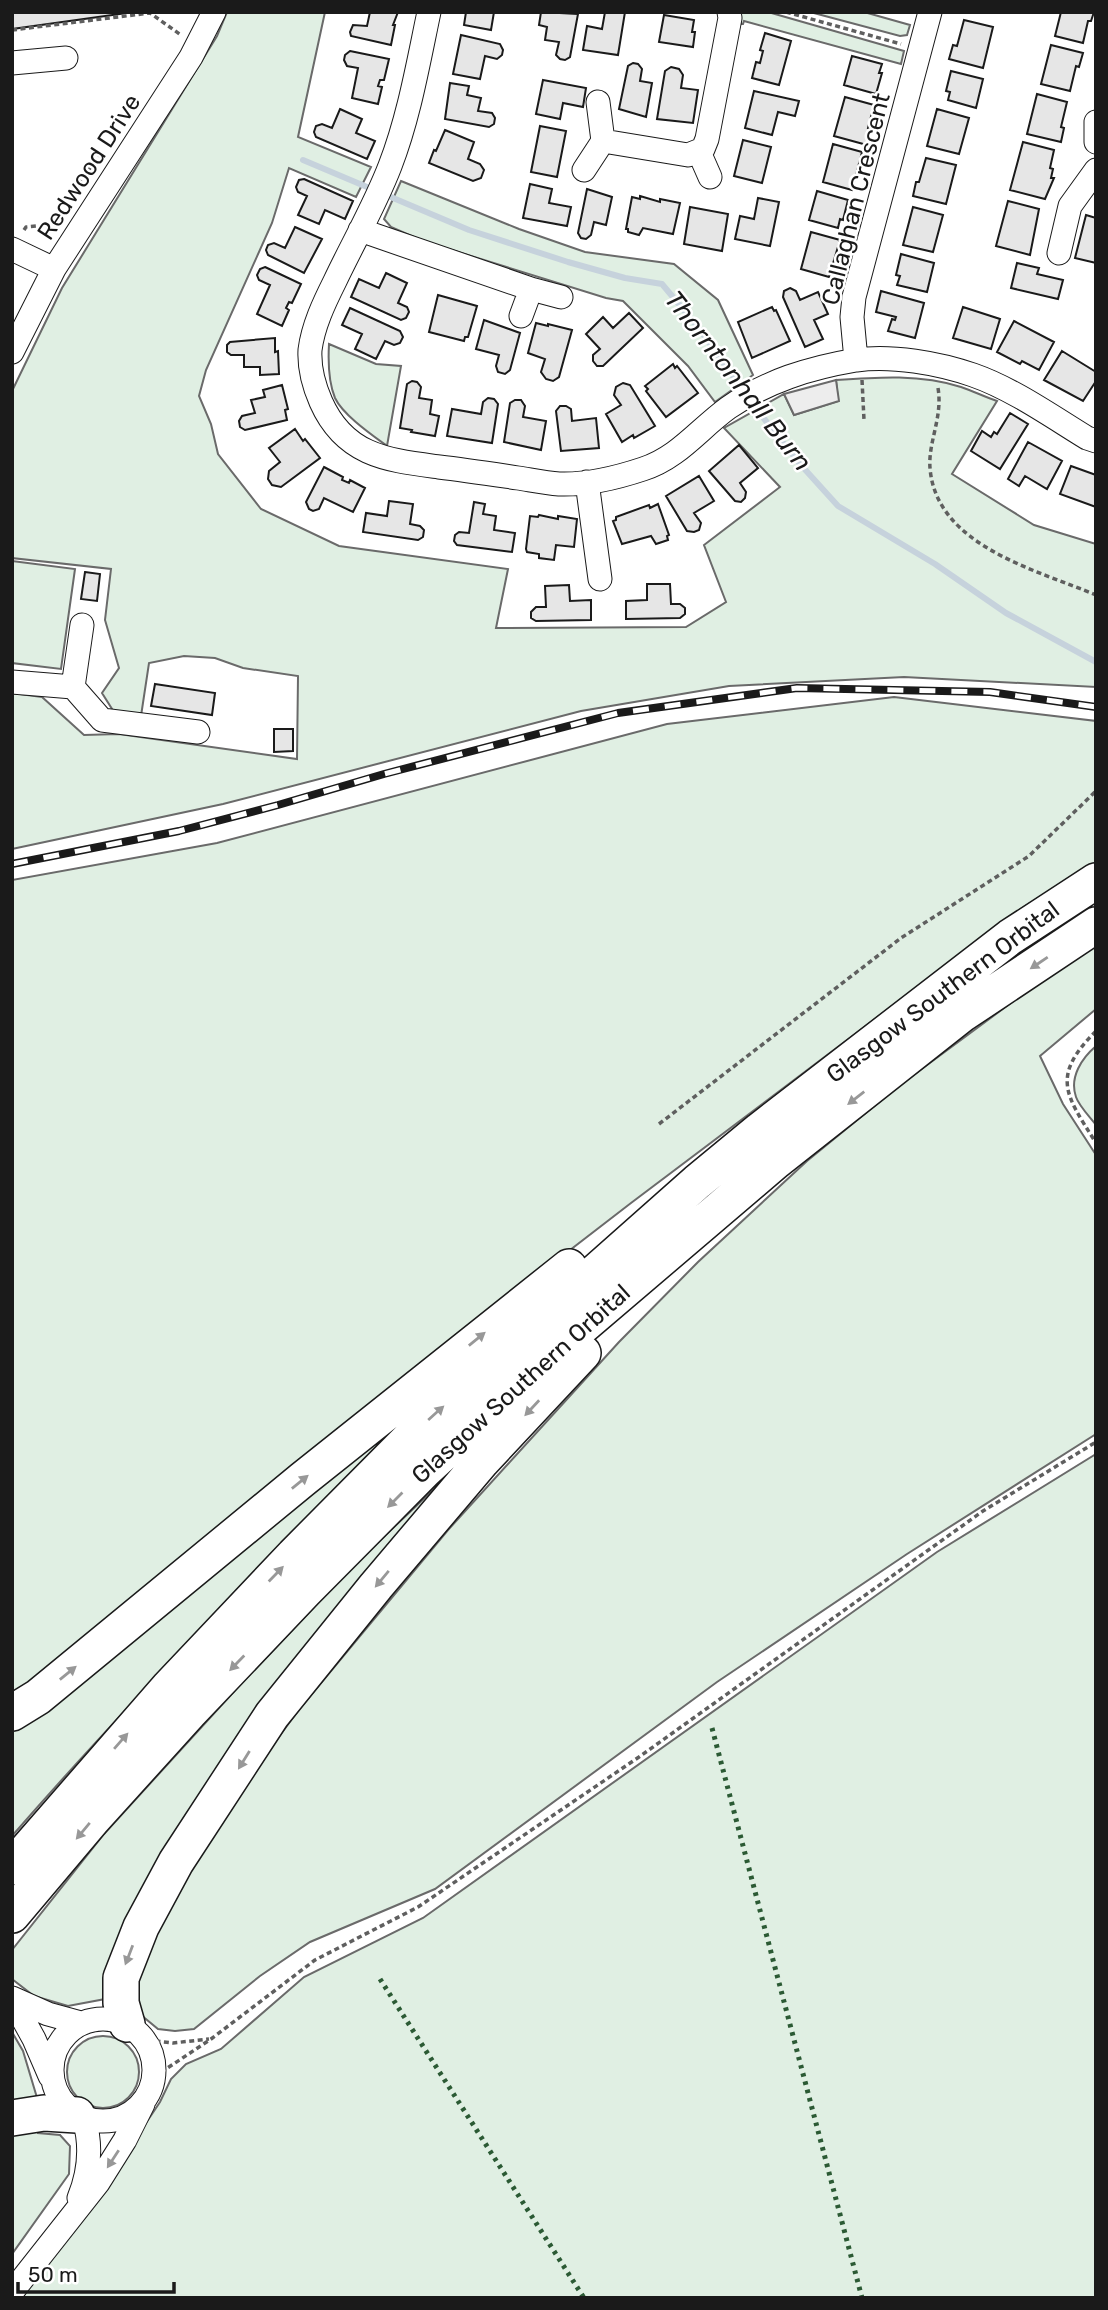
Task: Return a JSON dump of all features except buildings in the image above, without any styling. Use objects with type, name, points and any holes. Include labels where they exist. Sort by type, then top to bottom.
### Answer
[{"type":"highway","name":"Glasgow Southern Orbital","points":[[12,1867],[169,1687],[423,1425],[697,1181],[857,1053],[1010,937],[1096,881]]},
{"type":"highway","name":"Glasgow Southern Orbital","points":[[12,1915],[93,1819],[189,1713],[424,1471],[565,1341],[775,1161],[961,1015],[1096,925]]},
{"type":"highway","points":[[12,1713],[38,1697],[559,1273],[697,1181]]},
{"type":"highway","points":[[135,2032],[121,2004],[121,1978],[141,1927],[171,1871],[272,1715],[482,1461],[712,1215]]},
{"type":"highway","points":[[12,2118],[32,2114],[80,2117]]},
{"type":"street","name":"Redwood Drive","points":[[12,352],[54,269],[191,57],[214,12]]},
{"type":"street","points":[[429,12],[405,122],[389,170],[324,304],[310,350],[315,388],[325,410],[337,427],[363,450],[383,458],[559,484],[617,477],[673,455],[723,413],[770,384],[819,366],[859,359],[934,365],[974,375],[1096,441]]},
{"type":"street","points":[[603,141],[688,155],[699,152],[707,139],[729,12]]},
{"type":"street","name":"Callaghan Crescent","points":[[859,359],[852,317],[854,297],[930,12]]},
{"type":"street","points":[[12,63],[66,58]]},
{"type":"street","points":[[584,170],[603,141],[598,102]]},
{"type":"street","points":[[1096,122],[1096,142]]},
{"type":"street","points":[[699,152],[710,177]]},
{"type":"street","points":[[1059,253],[1070,206],[1096,170]]},
{"type":"street","points":[[360,230],[561,297]]},
{"type":"street","points":[[16,243],[54,269]]},
{"type":"street","points":[[521,316],[531,289]]},
{"type":"street","points":[[587,482],[600,579]]},
{"type":"street","points":[[72,687],[82,625]]},
{"type":"street","points":[[12,682],[72,687],[102,720],[198,732]]},
{"type":"street","points":[[12,1999],[48,2014],[81,2023],[105,2019],[135,2032],[151,2051],[155,2067],[153,2084],[113,2159],[12,2292]]},
{"type":"street","points":[[12,1999],[34,2039],[57,2094],[67,2108],[80,2117],[105,2122],[119,2120],[134,2112],[144,2102]]},
{"type":"street","points":[[52,2079],[52,2062],[57,2046],[81,2023]]},
{"type":"street","points":[[74,2211],[89,2164],[89,2137],[80,2117]]},
{"type":"path","points":[[786,12],[919,49]]},
{"type":"path","points":[[12,30],[150,13],[181,35],[177,43]]},
{"type":"path","points":[[16,243],[26,227],[48,225],[102,151]]},
{"type":"path","points":[[859,359],[864,420]]},
{"type":"path","points":[[934,365],[939,394],[937,427],[930,465],[940,504],[957,524],[989,551],[1096,595]]},
{"type":"path","points":[[659,1124],[901,937],[1029,856],[1096,791]]},
{"type":"path","points":[[1096,1031],[1078,1049],[1066,1074],[1067,1090],[1096,1143]]},
{"type":"path","points":[[154,2077],[211,2039],[315,1960],[418,1907],[639,1757],[983,1511],[1096,1442]]},
{"type":"path","points":[[135,2032],[173,2043],[211,2039]]},
{"type":"green space","points":[[227,12],[325,12],[298,137],[371,167],[356,197],[289,168],[272,223],[206,370],[199,396],[211,424],[218,454],[261,509],[339,546],[508,569],[496,628],[686,627],[726,602],[704,545],[780,487],[724,428],[784,394],[794,415],[838,401],[836,380],[899,377],[946,383],[997,401],[952,474],[1034,525],[1096,544],[1096,687],[904,677],[729,686],[581,711],[223,804],[12,849],[12,693],[42,697],[84,735],[119,734],[297,759],[298,676],[243,668],[215,658],[184,656],[149,663],[141,716],[114,712],[102,693],[119,668],[105,620],[111,569],[12,558],[12,391],[62,288],[217,36]]},
{"type":"green space","points":[[768,12],[904,51],[901,64],[744,21],[741,24],[739,13]]},
{"type":"green space","points":[[810,12],[864,12],[910,25],[907,35],[900,36]]},
{"type":"green space","points":[[401,181],[519,229],[585,252],[674,264],[718,300],[753,375],[715,402],[688,366],[623,301],[423,241],[391,227],[384,219]]},
{"type":"green space","points":[[329,344],[376,364],[401,366],[387,446],[351,418],[335,398],[329,371]]},
{"type":"green space","points":[[12,561],[75,569],[61,669],[12,663]]},
{"type":"green space","points":[[894,697],[1096,721],[1096,862],[1022,908],[631,1203],[347,1422],[12,1697],[12,880],[217,843],[667,724]]},
{"type":"green space","points":[[1096,940],[1096,1009],[1040,1056],[1063,1104],[1096,1155],[1096,1434],[907,1554],[717,1682],[435,1889],[310,1942],[260,1976],[194,2029],[158,2029],[135,2010],[132,1981],[193,1865],[251,1774],[301,1707],[448,1530],[619,1342],[698,1262],[807,1161],[900,1085]]},
{"type":"green space","points":[[1096,1046],[1096,1125],[1077,1100],[1074,1082],[1078,1068]]},
{"type":"green space","points":[[483,1345],[184,1648],[12,1836],[12,1723]]},
{"type":"green space","points":[[505,1422],[355,1597],[105,1999],[68,2006],[34,1996],[12,1979],[12,1950],[104,1834],[357,1562]]},
{"type":"green space","points":[[1096,1454],[1096,2298],[22,2298],[148,2120],[171,2079],[186,2064],[221,2049],[304,1977],[423,1918],[937,1552]]},
{"type":"green space","points":[[12,2032],[23,2051],[38,2101],[12,2107]]},
{"type":"green space","points":[[96,2036],[110,2036],[129,2046],[139,2065],[139,2079],[129,2098],[110,2108],[96,2108],[77,2098],[67,2079],[67,2065],[77,2046]]},
{"type":"green space","points":[[37,2126],[38,2133],[60,2135],[70,2146],[69,2174],[12,2254],[12,2133]]},
{"type":"shaded area","points":[[836,380],[839,401],[794,415],[784,394]]},
{"type":"waterway","name":"Thorntonhall Burn","points":[[303,160],[469,230],[625,278],[662,284],[698,327],[744,392]]},
{"type":"waterway","name":"Thorntonhall Burn","points":[[750,401],[800,464],[838,506],[935,564],[1006,613],[1096,662]]},
{"type":"railway","points":[[12,864],[179,831],[618,713],[797,688],[990,692],[1096,707]]},
{"type":"hedge","points":[[712,1728],[862,2298]]},
{"type":"hedge","points":[[380,1979],[584,2298]]}]
